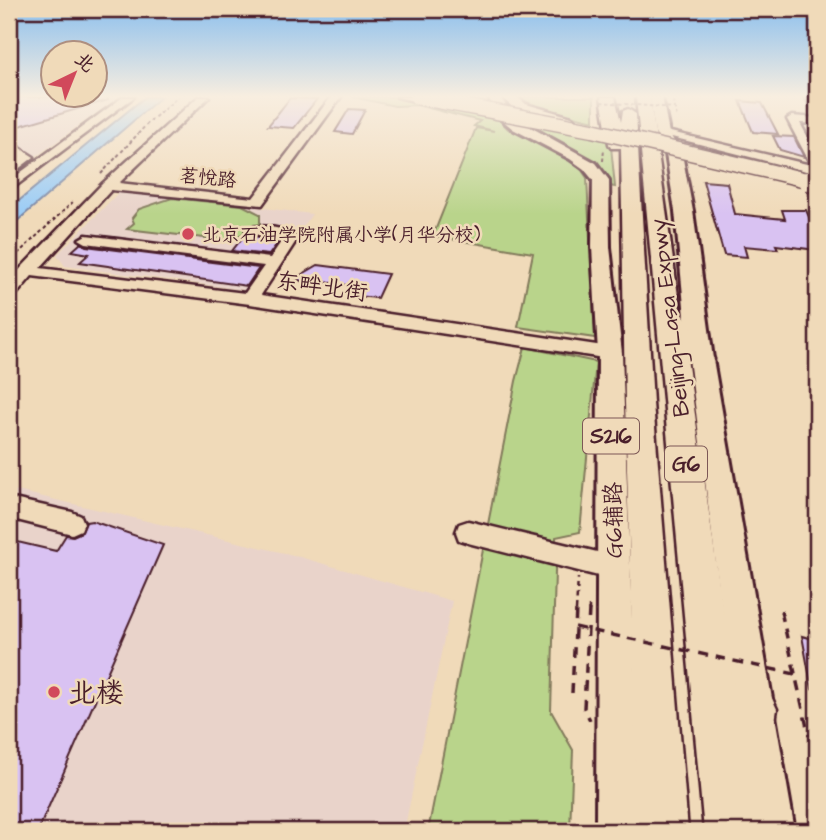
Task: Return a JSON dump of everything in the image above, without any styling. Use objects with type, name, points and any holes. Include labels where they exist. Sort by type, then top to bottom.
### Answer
[{"type":"highway","name":"Beijing-Lasa Expwy","points":[[618,136],[630,203],[663,831]]},
{"type":"highway","name":"Beijing-Lasa Expwy","points":[[660,136],[667,308],[731,831]]},
{"type":"highway","points":[[667,308],[701,359]]},
{"type":"highway","points":[[731,831],[755,709]]},
{"type":"main road","name":"G6辅路","points":[[535,136],[590,166],[601,180],[601,247],[610,353],[618,831]]},
{"type":"main road","points":[[617,136],[817,186]]},
{"type":"main road","points":[[645,136],[817,176]]},
{"type":"main road","points":[[673,136],[701,359],[773,831]]},
{"type":"street","points":[[9,187],[77,136]]},
{"type":"street","points":[[9,292],[102,183],[158,136]]},
{"type":"street","name":"茗悦路","points":[[102,183],[257,202],[307,136]]},
{"type":"street","points":[[681,136],[711,162],[817,186]]},
{"type":"street","points":[[692,136],[712,144],[817,170]]},
{"type":"street","points":[[802,136],[817,164]]},
{"type":"street","points":[[711,162],[712,144]]},
{"type":"street","points":[[9,145],[28,157],[9,172]]},
{"type":"street","points":[[250,299],[291,238],[287,235],[253,230]]},
{"type":"street","points":[[86,239],[274,263]]},
{"type":"street","name":"东畔北街","points":[[27,271],[250,299],[610,353]]},
{"type":"street","points":[[9,508],[72,523]]},
{"type":"street","points":[[468,532],[614,568]]},
{"type":"path","points":[[102,183],[138,136]]},
{"type":"path","points":[[9,262],[78,198]]},
{"type":"path","points":[[572,694],[578,571]]},
{"type":"path","points":[[781,611],[809,736]]},
{"type":"path","points":[[575,627],[796,674]]},
{"type":"shaded area","points":[[9,136],[64,136],[9,176]]},
{"type":"shaded area","name":"北京石油学院附属小学(月华分校)","points":[[121,190],[312,214],[260,292],[65,266],[57,255]]},
{"type":"shaded area","points":[[9,489],[293,555],[452,601],[404,831],[9,831]]},
{"type":"green space","points":[[473,136],[523,136],[577,163],[587,178],[595,338],[518,327],[533,253],[433,236]]},
{"type":"green space","points":[[549,136],[610,136],[615,187],[610,186],[603,174],[583,155]]},
{"type":"green space","points":[[172,198],[242,205],[260,214],[260,224],[230,241],[127,229],[134,223],[132,218],[139,209]]},
{"type":"green space","points":[[525,347],[596,362],[580,532],[556,537],[551,711],[573,750],[570,831],[428,831],[516,381]]},
{"type":"water","points":[[97,136],[116,136],[9,228],[9,209]]},
{"type":"building","points":[[773,136],[794,137],[804,157],[780,150]]},
{"type":"building","points":[[703,181],[727,183],[735,214],[785,219],[782,210],[806,210],[817,235],[817,250],[776,245],[778,249],[744,246],[747,257],[724,255]]},
{"type":"building","points":[[246,233],[253,237],[279,241],[269,255],[232,251]]},
{"type":"building","points":[[81,243],[86,246],[259,268],[247,286],[80,262],[89,254],[72,251]]},
{"type":"building","points":[[318,265],[388,274],[377,298],[355,296],[360,287],[319,281],[310,286],[296,278]]},
{"type":"building","name":"北楼","points":[[92,521],[163,545],[38,831],[9,831],[9,540],[56,551],[66,535],[73,536],[82,532],[86,522]]},
{"type":"building","points":[[802,636],[817,640],[817,688],[812,689]]},
{"type":"place","name":"北京石油学院附属小学(月华分校)","points":[[188,234]]},
{"type":"place","name":"北楼","points":[[54,692]]}]
